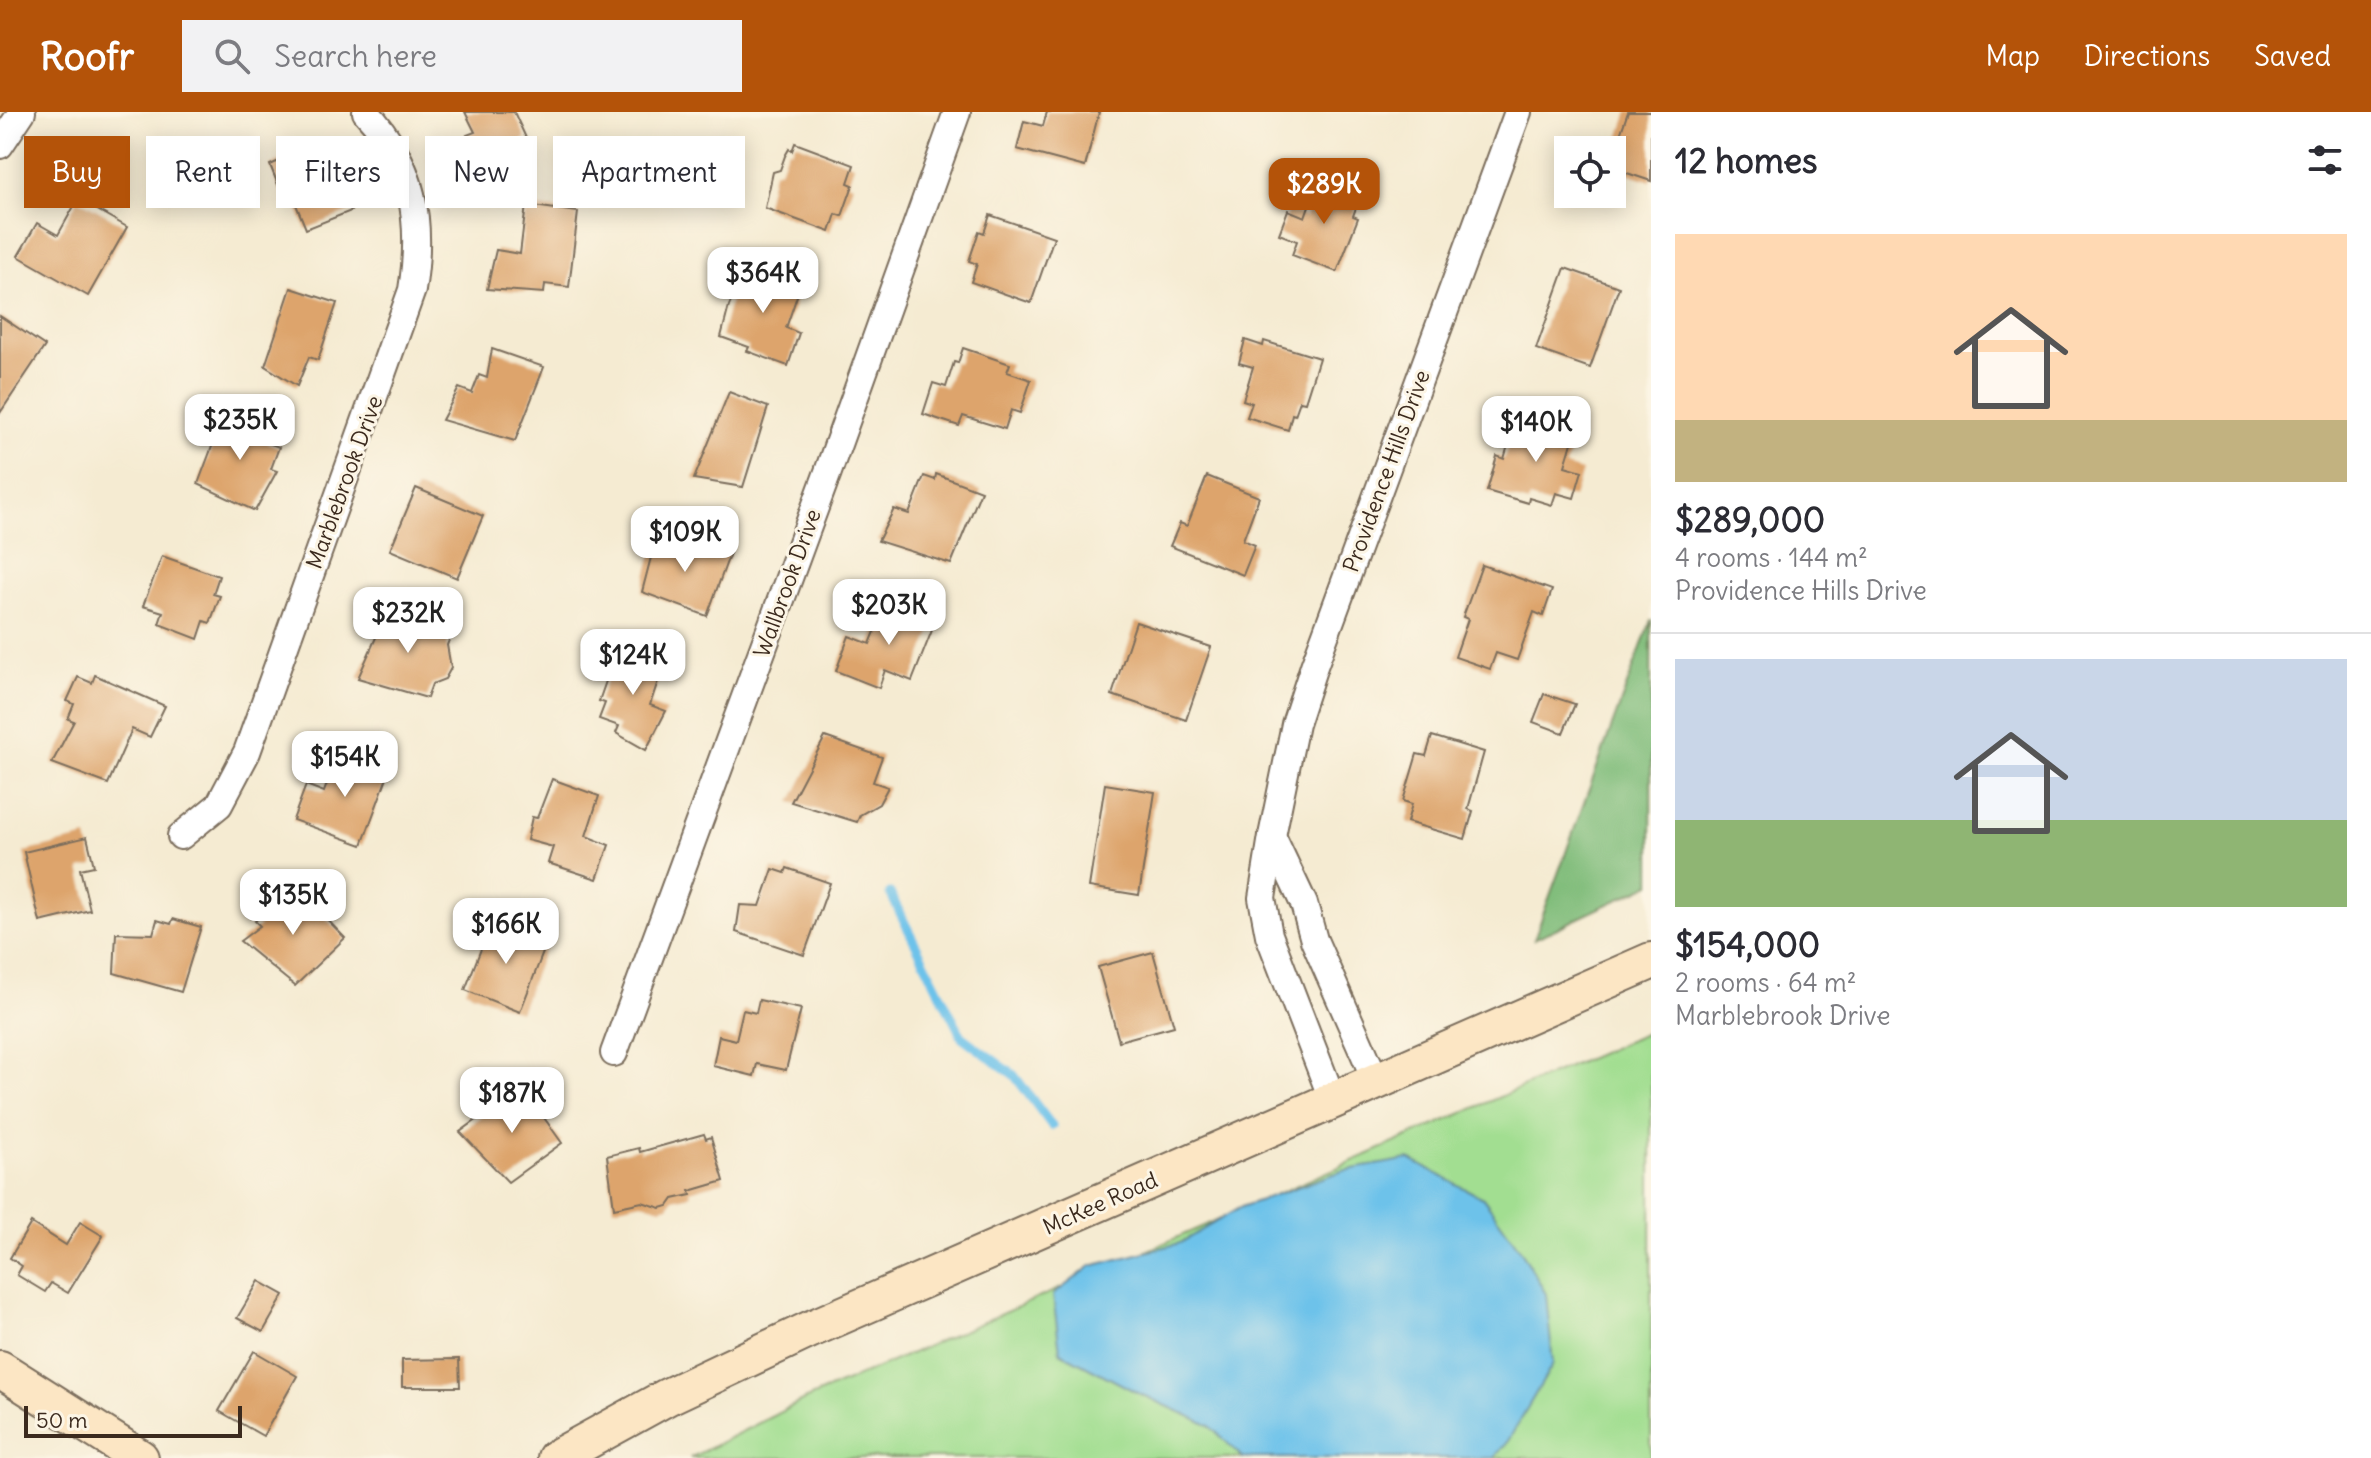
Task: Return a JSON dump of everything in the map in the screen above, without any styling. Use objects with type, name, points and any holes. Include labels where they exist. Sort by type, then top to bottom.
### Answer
[{"type":"street","points":[[0,145],[22,112]]},
{"type":"street","name":"Marblebrook Drive","points":[[181,836],[219,805],[247,752],[412,290],[418,254],[415,211],[404,171],[380,127],[366,112]]},
{"type":"street","name":"Wallbrook Drive","points":[[614,1053],[957,112]]},
{"type":"street","name":"Providence Hills Drive","points":[[1333,1101],[1269,935],[1262,898],[1272,836],[1295,724],[1314,666],[1518,112]]},
{"type":"street","points":[[1272,836],[1304,904],[1314,940],[1377,1083]]},
{"type":"street","name":"McKee Road","points":[[556,1458],[667,1397],[811,1329],[1651,961]]},
{"type":"street","points":[[0,1369],[140,1458]]},
{"type":"green space","points":[[1651,620],[1651,884],[1534,939]]},
{"type":"green space","points":[[1651,1031],[1651,1458],[690,1458],[804,1400]]},
{"type":"water","points":[[1409,1159],[1483,1198],[1520,1249],[1546,1294],[1553,1364],[1508,1441],[1494,1458],[1243,1458],[1209,1425],[1138,1393],[1060,1352],[1053,1295],[1091,1266],[1180,1243],[1241,1207],[1342,1171]]},
{"type":"building","points":[[465,112],[514,112],[525,136],[467,135],[475,132]]},
{"type":"building","points":[[1047,112],[1099,112],[1085,167],[1017,149],[1024,121],[1043,126]]},
{"type":"building","points":[[1628,112],[1651,112],[1651,181],[1626,173],[1626,136],[1620,136]]},
{"type":"building","points":[[795,143],[854,165],[848,183],[853,185],[842,216],[836,214],[830,232],[765,208],[773,172],[780,170],[785,156],[789,149],[792,151]]},
{"type":"building","points":[[276,162],[276,180],[270,165]]},
{"type":"building","points":[[1328,179],[1362,192],[1353,216],[1358,218],[1337,272],[1292,255],[1297,241],[1279,234],[1288,210],[1305,217],[1310,203],[1319,202]]},
{"type":"building","points":[[73,208],[94,208],[127,227],[88,296],[18,256],[37,223],[58,235]]},
{"type":"building","points":[[297,208],[350,208],[351,211],[306,229]]},
{"type":"building","points":[[526,208],[578,212],[569,287],[545,284],[544,293],[487,289],[496,250],[520,254]]},
{"type":"building","points":[[990,215],[1054,237],[1031,303],[971,282],[977,264],[969,261],[979,231],[984,233]]},
{"type":"building","points":[[746,265],[800,287],[786,328],[799,333],[788,366],[747,351],[749,347],[721,337],[729,306]]},
{"type":"building","points":[[1565,268],[1619,287],[1590,368],[1536,349]]},
{"type":"building","points":[[291,288],[337,303],[318,360],[309,357],[297,386],[265,366]]},
{"type":"building","points":[[0,316],[45,346],[0,413]]},
{"type":"building","points":[[1245,340],[1263,346],[1264,341],[1319,358],[1305,402],[1300,401],[1295,415],[1292,414],[1288,430],[1247,417],[1252,403],[1243,400],[1253,367],[1239,363]]},
{"type":"building","points":[[963,348],[1010,364],[1007,372],[1031,380],[1020,413],[1011,410],[1005,429],[963,416],[959,426],[923,414],[933,383],[946,387],[954,362],[958,363]]},
{"type":"building","points":[[492,349],[544,367],[515,441],[442,420],[459,388],[472,393],[479,375],[487,378]]},
{"type":"building","points":[[729,392],[768,407],[743,487],[694,479]]},
{"type":"building","points":[[225,412],[268,428],[263,441],[279,447],[271,469],[277,471],[255,511],[198,484]]},
{"type":"building","points":[[1517,415],[1575,433],[1565,466],[1582,471],[1574,498],[1556,493],[1552,505],[1529,498],[1528,503],[1487,491],[1497,456],[1504,459]]},
{"type":"building","points":[[936,474],[981,491],[951,564],[878,541],[894,509],[909,514],[924,476],[935,480]]},
{"type":"building","points":[[1207,476],[1259,497],[1243,540],[1255,545],[1243,575],[1170,546],[1180,523],[1187,526]]},
{"type":"building","points":[[416,488],[483,516],[457,578],[390,550]]},
{"type":"building","points":[[657,534],[730,553],[707,616],[642,592]]},
{"type":"building","points":[[162,556],[219,576],[213,594],[220,596],[210,623],[204,621],[198,639],[159,624],[163,612],[143,606]]},
{"type":"building","points":[[1482,565],[1552,590],[1543,616],[1534,612],[1517,660],[1496,653],[1490,669],[1455,657],[1468,619],[1463,617]]},
{"type":"building","points":[[888,600],[936,620],[912,681],[885,670],[879,688],[836,671],[849,636],[870,644]]},
{"type":"building","points":[[389,608],[453,631],[447,645],[451,668],[445,679],[432,684],[427,698],[358,678]]},
{"type":"building","points":[[1136,622],[1211,647],[1186,720],[1112,695]]},
{"type":"building","points":[[618,647],[664,663],[650,705],[666,711],[646,750],[616,733],[619,726],[599,719],[605,703],[599,701]]},
{"type":"building","points":[[95,675],[165,706],[150,737],[132,729],[108,784],[52,763],[74,721],[68,719],[74,704],[67,701],[78,677],[92,683]]},
{"type":"building","points":[[1544,694],[1575,704],[1563,733],[1533,722]]},
{"type":"building","points":[[1432,736],[1484,752],[1468,809],[1473,811],[1465,839],[1407,822],[1412,804],[1403,801],[1417,754],[1426,756]]},
{"type":"building","points":[[825,737],[882,757],[873,782],[888,787],[879,804],[860,815],[857,822],[791,802]]},
{"type":"building","points":[[339,751],[390,769],[362,845],[293,820],[306,785],[324,792]]},
{"type":"building","points":[[552,779],[599,796],[586,836],[609,845],[597,879],[548,863],[553,847],[527,840],[532,817],[537,818]]},
{"type":"building","points":[[1105,784],[1155,792],[1139,895],[1089,887]]},
{"type":"building","points":[[87,837],[94,866],[80,869],[90,910],[40,922],[24,852]]},
{"type":"building","points":[[787,868],[830,883],[804,955],[736,932],[740,905],[760,906],[773,869],[785,873]]},
{"type":"building","points":[[297,888],[345,938],[295,986],[240,941],[260,926],[255,921],[280,897],[284,901]]},
{"type":"building","points":[[173,919],[201,927],[181,992],[114,973],[116,933],[153,934],[157,920],[171,924]]},
{"type":"building","points":[[492,921],[547,942],[520,1012],[465,990]]},
{"type":"building","points":[[1153,952],[1174,1026],[1119,1041],[1098,967]]},
{"type":"building","points":[[759,1000],[801,1009],[786,1070],[757,1064],[754,1076],[713,1066],[719,1036],[736,1040],[743,1010],[756,1013]]},
{"type":"building","points":[[522,1087],[562,1143],[508,1182],[460,1132]]},
{"type":"building","points":[[704,1134],[706,1139],[711,1137],[724,1181],[690,1191],[691,1195],[673,1199],[668,1206],[661,1208],[642,1202],[614,1208],[607,1156],[639,1148],[640,1152]]},
{"type":"building","points":[[80,1222],[103,1236],[68,1293],[51,1283],[45,1292],[17,1275],[22,1266],[10,1258],[31,1223],[66,1245]]},
{"type":"building","points":[[259,1281],[284,1295],[263,1332],[237,1318]]},
{"type":"building","points":[[254,1351],[297,1376],[263,1436],[219,1411]]},
{"type":"building","points":[[459,1359],[460,1387],[402,1387],[402,1360]]},
{"type":"waterway","points":[[890,893],[962,1037],[1014,1075],[1052,1126]]}]
